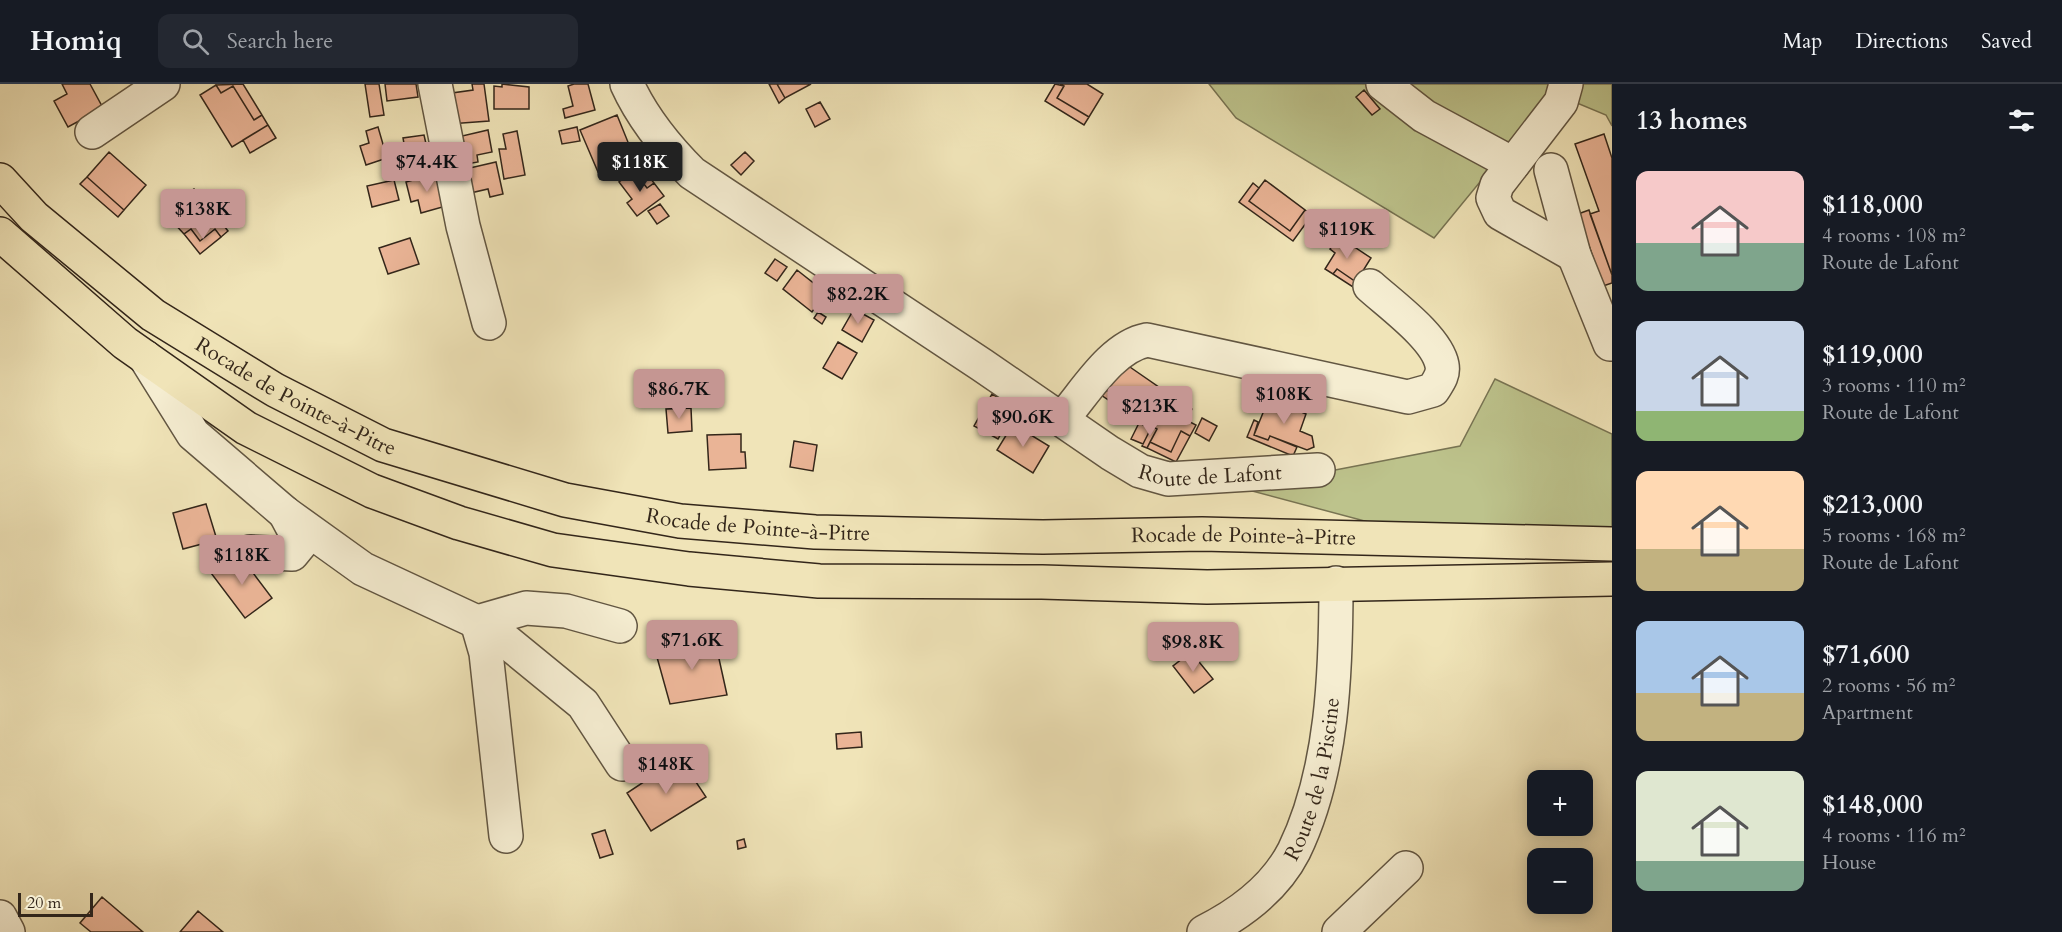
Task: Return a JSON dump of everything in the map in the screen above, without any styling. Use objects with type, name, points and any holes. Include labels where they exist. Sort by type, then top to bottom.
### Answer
[{"type":"highway","name":"Rocade de Pointe-à-Pitre","points":[[0,180],[34,217],[153,315],[274,390],[383,445],[565,500],[680,521],[815,532],[1043,537],[1202,534],[1612,544]]},
{"type":"highway","name":"Rocade de Pointe-à-Pitre","points":[[0,234],[145,357],[246,428],[372,491],[459,523],[553,550],[689,569],[819,581],[1042,582],[1207,587],[1612,579]]},
{"type":"street","points":[[92,132],[163,84]]},
{"type":"street","points":[[435,84],[464,226],[489,323]]},
{"type":"street","name":"Route de Lafont","points":[[627,84],[634,99],[670,152],[692,173],[1140,471],[1168,479],[1318,470]]},
{"type":"street","points":[[1383,84],[1424,116],[1513,164]]},
{"type":"street","points":[[1566,84],[1561,102],[1497,185],[1493,198],[1500,213],[1574,255]]},
{"type":"street","points":[[1551,170],[1574,255],[1610,344]]},
{"type":"street","points":[[1062,419],[1119,354],[1135,343],[1147,340],[1408,397],[1433,390],[1442,377],[1443,366],[1434,346],[1370,286]]},
{"type":"street","points":[[145,357],[193,434],[285,513],[363,569],[477,622],[506,641],[583,704],[622,764]]},
{"type":"street","points":[[250,552],[292,554],[301,543],[285,513]]},
{"type":"street","name":"Route de la Piscine","points":[[1204,932],[1234,917],[1263,891],[1293,852],[1317,786],[1333,702],[1336,583]]},
{"type":"street","points":[[477,622],[526,608],[566,611],[620,626]]},
{"type":"street","points":[[477,622],[486,653],[506,836]]},
{"type":"street","points":[[1339,932],[1406,868]]},
{"type":"street","points":[[0,917],[8,932]]},
{"type":"green space","points":[[1209,84],[1612,84],[1612,126],[1606,115],[1553,93],[1434,238],[1236,118]]},
{"type":"green space","points":[[1495,379],[1612,434],[1612,529],[1417,535],[1241,488],[1460,446]]},
{"type":"building","points":[[62,84],[90,84],[103,108],[68,127],[54,101],[67,94]]},
{"type":"building","points":[[243,84],[262,115],[254,120],[233,86],[221,93],[216,85]]},
{"type":"building","points":[[365,84],[379,84],[384,115],[370,117]]},
{"type":"building","points":[[385,84],[416,84],[418,97],[387,101]]},
{"type":"building","points":[[472,84],[484,84],[489,121],[449,124],[445,94],[473,90]]},
{"type":"building","points":[[502,84],[529,87],[529,109],[494,109],[494,86],[502,87]]},
{"type":"building","points":[[588,84],[595,110],[565,118],[563,109],[573,106],[568,86]]},
{"type":"building","points":[[769,84],[777,84],[785,98],[779,103]]},
{"type":"building","points":[[777,84],[811,84],[785,98]]},
{"type":"building","points":[[1055,84],[1064,86],[1057,98],[1089,117],[1084,125],[1045,101]]},
{"type":"building","points":[[1060,84],[1087,84],[1103,94],[1089,117],[1057,98],[1064,86]]},
{"type":"building","points":[[216,85],[221,93],[233,86],[254,120],[262,115],[268,125],[232,147],[200,95]]},
{"type":"building","points":[[1364,90],[1380,109],[1372,115],[1356,97]]},
{"type":"building","points":[[820,102],[830,119],[815,127],[806,109]]},
{"type":"building","points":[[617,115],[634,157],[598,172],[580,130]]},
{"type":"building","points":[[268,125],[276,138],[250,153],[243,140]]},
{"type":"building","points":[[378,127],[387,158],[366,165],[360,146],[369,143],[366,131]]},
{"type":"building","points":[[577,127],[580,141],[562,144],[559,131]]},
{"type":"building","points":[[488,130],[492,152],[477,155],[478,162],[467,164],[462,136]]},
{"type":"building","points":[[517,131],[525,175],[504,179],[499,149],[506,149],[503,134]]},
{"type":"building","points":[[1604,134],[1612,158],[1612,275],[1590,214],[1599,211],[1575,144]]},
{"type":"building","points":[[424,135],[429,157],[407,161],[403,138]]},
{"type":"building","points":[[109,152],[146,185],[124,210],[87,177]]},
{"type":"building","points":[[745,152],[754,161],[741,175],[731,165]]},
{"type":"building","points":[[496,162],[503,194],[490,197],[488,189],[466,194],[461,170]]},
{"type":"building","points":[[641,166],[654,183],[647,188],[634,171]]},
{"type":"building","points":[[634,171],[647,188],[654,183],[664,196],[637,216],[627,203],[632,199],[619,182]]},
{"type":"building","points":[[438,173],[446,206],[421,213],[418,200],[411,202],[406,182]]},
{"type":"building","points":[[87,177],[124,210],[118,217],[80,184]]},
{"type":"building","points":[[394,180],[399,200],[372,207],[367,186]]},
{"type":"building","points":[[1265,180],[1305,210],[1290,231],[1249,201]]},
{"type":"building","points":[[1253,183],[1259,188],[1249,201],[1290,231],[1305,210],[1312,215],[1293,241],[1239,202]]},
{"type":"building","points":[[194,189],[202,198],[182,214],[173,203]]},
{"type":"building","points":[[202,198],[228,231],[221,237],[215,229],[200,241],[191,229],[184,234],[173,222]]},
{"type":"building","points":[[660,204],[669,216],[657,224],[648,211]]},
{"type":"building","points":[[1589,210],[1612,275],[1612,283],[1603,286],[1578,214]]},
{"type":"building","points":[[191,229],[200,241],[215,229],[221,237],[200,254],[184,234]]},
{"type":"building","points":[[1338,236],[1371,258],[1356,282],[1337,269],[1333,274],[1325,269],[1335,253],[1330,249]]},
{"type":"building","points":[[410,238],[419,264],[388,274],[379,248]]},
{"type":"building","points":[[775,259],[787,267],[777,281],[765,273]]},
{"type":"building","points":[[1337,269],[1356,282],[1353,287],[1333,274]]},
{"type":"building","points":[[797,270],[826,293],[812,312],[783,289]]},
{"type":"building","points":[[854,309],[874,320],[862,342],[842,330]]},
{"type":"building","points":[[818,312],[826,317],[822,324],[814,318]]},
{"type":"building","points":[[838,342],[857,353],[842,379],[823,368]]},
{"type":"building","points":[[1127,365],[1163,390],[1139,421],[1125,411],[1129,405],[1105,389]]},
{"type":"building","points":[[1105,389],[1129,405],[1125,411],[1101,395]]},
{"type":"building","points":[[992,394],[1007,402],[989,434],[974,426]]},
{"type":"building","points":[[1166,396],[1192,409],[1186,420],[1196,425],[1190,436],[1181,431],[1171,452],[1150,442],[1157,429],[1152,426]]},
{"type":"building","points":[[1269,398],[1306,414],[1300,431],[1312,436],[1314,447],[1307,450],[1270,436],[1268,440],[1254,435]]},
{"type":"building","points":[[1007,402],[1016,407],[998,439],[989,434]]},
{"type":"building","points":[[691,408],[692,431],[668,433],[666,409]]},
{"type":"building","points":[[1202,418],[1217,426],[1209,441],[1195,433]]},
{"type":"building","points":[[1254,420],[1258,422],[1254,435],[1268,440],[1270,436],[1297,447],[1293,456],[1247,437]]},
{"type":"building","points":[[1139,423],[1151,428],[1143,444],[1131,439]]},
{"type":"building","points":[[1013,424],[1049,446],[1033,473],[997,450]]},
{"type":"building","points":[[1152,426],[1157,429],[1147,448],[1142,446]]},
{"type":"building","points":[[1181,431],[1190,436],[1176,462],[1147,448],[1150,442],[1171,452]]},
{"type":"building","points":[[741,434],[741,452],[745,452],[746,468],[709,470],[707,435]]},
{"type":"building","points":[[794,441],[817,445],[813,471],[790,467]]},
{"type":"building","points":[[206,504],[217,540],[183,549],[173,513]]},
{"type":"building","points":[[238,553],[272,598],[245,618],[211,573]]},
{"type":"building","points":[[714,636],[727,695],[670,704],[655,650]]},
{"type":"building","points":[[1191,652],[1213,679],[1194,693],[1173,666]]},
{"type":"building","points":[[861,732],[862,747],[837,749],[836,734]]},
{"type":"building","points":[[680,758],[706,797],[651,831],[627,793]]},
{"type":"building","points":[[605,830],[613,854],[600,858],[592,834]]},
{"type":"building","points":[[744,839],[746,847],[738,849],[737,841]]},
{"type":"building","points":[[102,897],[143,932],[91,932],[80,923]]},
{"type":"building","points":[[198,911],[223,932],[180,932]]}]
